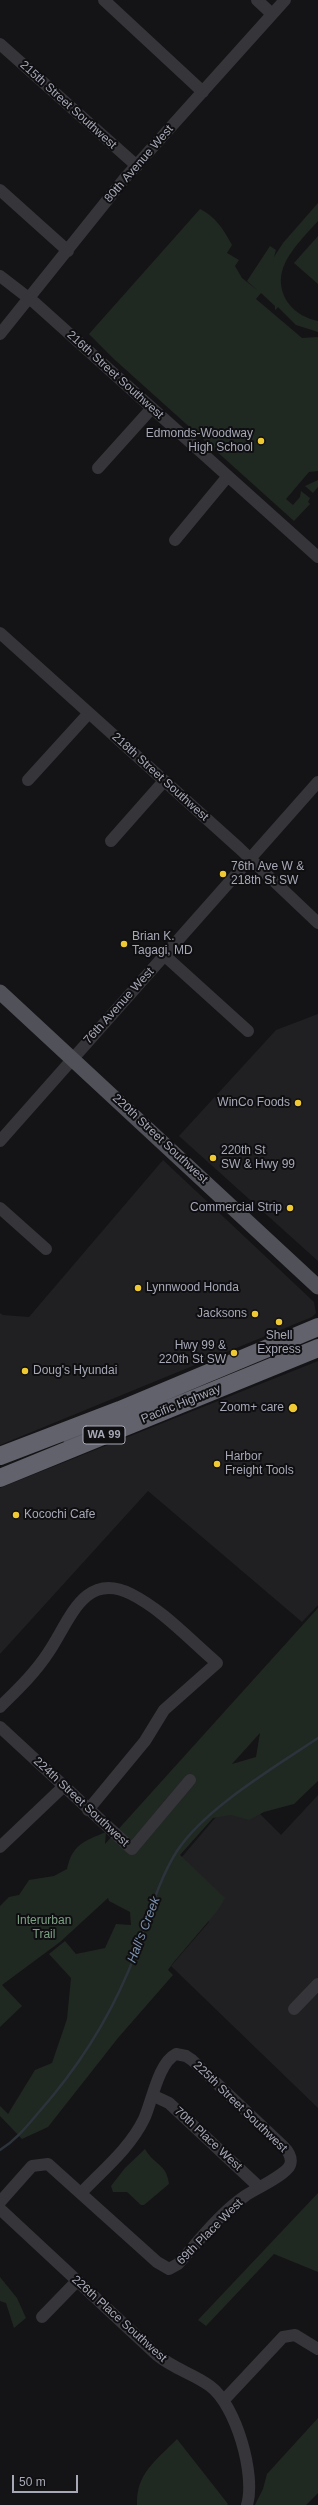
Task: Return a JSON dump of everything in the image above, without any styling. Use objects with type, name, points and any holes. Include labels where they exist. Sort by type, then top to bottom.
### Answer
[{"type":"highway","name":"Pacific Highway","points":[[0,1456],[120,1410],[318,1327]]},
{"type":"highway","name":"Pacific Highway","points":[[0,1478],[318,1348]]},
{"type":"main road","name":"220th Street Southwest","points":[[0,992],[318,1287]]},
{"type":"main road","points":[[57,1455],[67,1441],[117,1419],[120,1410]]},
{"type":"street","points":[[104,0],[203,92]]},
{"type":"street","points":[[257,0],[272,14]]},
{"type":"street","name":"80th Avenue West","points":[[0,334],[137,166],[285,0]]},
{"type":"street","name":"215th Street Southwest","points":[[0,44],[137,166]]},
{"type":"street","points":[[0,190],[68,251]]},
{"type":"street","name":"216th Street Southwest","points":[[0,276],[152,408],[318,556]]},
{"type":"street","points":[[98,468],[152,408]]},
{"type":"street","points":[[175,540],[228,476]]},
{"type":"street","name":"218th Street Southwest","points":[[0,634],[164,781],[318,923]]},
{"type":"street","points":[[28,780],[89,713]]},
{"type":"street","points":[[111,841],[164,781]]},
{"type":"street","name":"76th Avenue West","points":[[0,1141],[318,782]]},
{"type":"street","points":[[164,955],[248,1031]]},
{"type":"street","points":[[0,1208],[46,1249]]},
{"type":"street","points":[[0,1707],[49,1652],[68,1616],[78,1604],[93,1592],[112,1588],[131,1594],[154,1609],[217,1663],[164,1710],[145,1741],[88,1810]]},
{"type":"street","name":"224th Street Southwest","points":[[0,1727],[88,1810],[132,1849],[190,1780]]},
{"type":"street","points":[[0,1847],[64,1786]]},
{"type":"street","points":[[294,2009],[318,1984]]},
{"type":"street","name":"225th Street Southwest","points":[[154,2096],[157,2082],[169,2060],[176,2054],[192,2060],[283,2146],[290,2155],[290,2165]]},
{"type":"street","points":[[0,2202],[32,2166],[40,2163],[48,2164],[56,2168],[82,2192],[136,2133],[154,2096]]},
{"type":"street","name":"70th Place West","points":[[154,2096],[169,2103],[259,2187]]},
{"type":"street","name":"69th Place West","points":[[82,2192],[157,2262],[169,2269],[178,2264],[226,2212],[259,2187],[287,2169],[290,2165]]},
{"type":"street","name":"226th Place Southwest","points":[[0,2209],[167,2363],[210,2386],[224,2400],[249,2471],[249,2500]]},
{"type":"street","points":[[42,2317],[77,2280]]},
{"type":"street","points":[[224,2400],[283,2337],[295,2335],[318,2349]]},
{"type":"shaded area","points":[[318,1014],[318,1261],[179,1136],[276,1030]]},
{"type":"shaded area","points":[[163,1160],[314,1302],[316,1313],[312,1317],[0,1445],[0,1313],[3,1315],[29,1317]]},
{"type":"shaded area","points":[[318,1361],[318,1605],[302,1622],[148,1491],[0,1654],[0,1488]]},
{"type":"shaded area","points":[[318,1795],[318,2108],[171,1966],[209,1922],[172,1879],[181,1858],[215,1818],[246,1800],[281,1835]]},
{"type":"green space","name":"Edmonds-Woodway High School","points":[[318,203],[318,221],[287,259],[281,280],[283,292],[289,304],[302,315],[318,321],[318,332],[296,325],[278,307],[275,310],[275,306],[261,293],[256,299],[302,338],[318,337],[318,471],[309,472],[286,499],[293,505],[300,497],[301,491],[310,498],[308,502],[310,504],[294,521],[115,360],[89,334],[200,209],[210,215],[222,229],[232,245],[227,253],[239,260],[235,266],[242,278],[257,290],[247,281],[270,246],[276,250],[274,257],[283,243]]},
{"type":"green space","points":[[318,236],[318,284],[294,263]]},
{"type":"green space","points":[[318,480],[318,487],[313,493],[305,486]]},
{"type":"green space","name":"Interurban Trail","points":[[318,1608],[318,1781],[294,1804],[264,1812],[249,1820],[231,1815],[213,1818],[180,1855],[225,1898],[218,1910],[168,1970],[173,1975],[118,2038],[48,2127],[22,2139],[0,2116],[0,2106],[8,2114],[35,2070],[52,2063],[67,2019],[71,1978],[49,1954],[65,1941],[76,1954],[105,1948],[116,1924],[131,1925],[130,1912],[109,1901],[108,1898],[60,1942],[2,1985],[22,2006],[0,2027],[0,1906],[9,1897],[19,1895],[29,1880],[54,1876],[67,1869],[72,1854],[80,1844],[106,1832],[105,1844]],"holes":[[[260,1733],[256,1757],[232,1764]]]},
{"type":"green space","points":[[145,2149],[166,2172],[169,2184],[144,2205],[141,2205],[127,2192],[113,2192],[111,2186],[125,2168]]},
{"type":"green space","points":[[318,2193],[318,2272],[274,2254],[206,2326],[198,2320]]},
{"type":"green space","points":[[0,2277],[17,2298],[26,2318],[14,2328],[6,2303],[0,2301]]},
{"type":"green space","points":[[318,2418],[318,2493],[306,2505],[255,2505],[263,2489],[267,2474]]},
{"type":"green space","points":[[177,2439],[228,2504],[227,2505],[137,2505],[140,2484],[144,2476],[155,2461]]},
{"type":"waterway","name":"Hall's Creek","points":[[0,2150],[21,2132],[53,2096],[78,2063],[100,2028],[134,1958],[162,1879],[169,1864],[189,1835],[205,1819],[242,1789],[318,1738]]},
{"type":"place","name":"Edmonds-Woodway High School","points":[[261,441]]},
{"type":"place","name":"76th Ave W & 218th St SW","points":[[223,874]]},
{"type":"place","name":"Brian K. Tagagi, MD","points":[[124,944]]},
{"type":"place","name":"WinCo Foods","points":[[298,1103]]},
{"type":"place","name":"220th St SW & Hwy 99","points":[[213,1158]]},
{"type":"place","name":"Commercial Strip","points":[[290,1208]]},
{"type":"place","name":"Lynnwood Honda","points":[[138,1288]]},
{"type":"place","name":"Jacksons","points":[[255,1314]]},
{"type":"place","name":"Shell Express","points":[[279,1322]]},
{"type":"place","name":"Hwy 99 & 220th St SW","points":[[234,1353]]},
{"type":"place","name":"Doug's Hyundai","points":[[25,1371]]},
{"type":"place","name":"Zoom+ care","points":[[293,1408]]},
{"type":"place","name":"Harbor Freight Tools","points":[[217,1464]]},
{"type":"place","name":"Kocochi Cafe","points":[[16,1515]]}]
